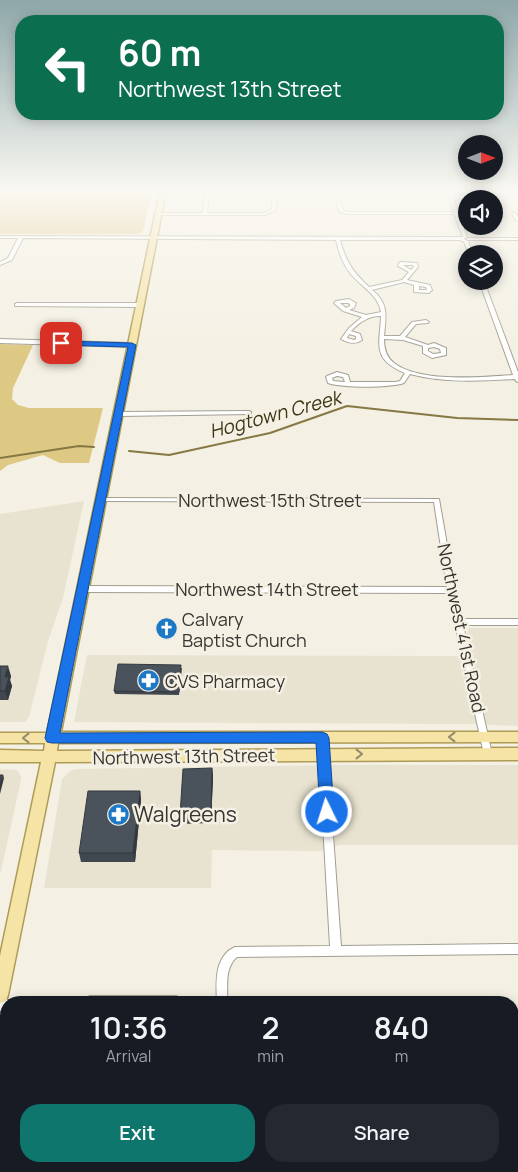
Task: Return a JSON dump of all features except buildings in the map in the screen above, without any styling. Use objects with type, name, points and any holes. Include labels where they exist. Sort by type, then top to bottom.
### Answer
[{"type":"main road","points":[[1,996],[152,246]]},
{"type":"main road","name":"Northwest 13th Street","points":[[0,738],[518,737]]},
{"type":"main road","name":"Northwest 13th Street","points":[[0,756],[177,758],[323,754],[518,754]]},
{"type":"street","points":[[3,264],[10,260],[17,246]]},
{"type":"street","points":[[340,246],[348,270],[380,300],[383,314],[381,337],[383,354],[388,361],[408,372],[440,378],[517,379],[484,290]]},
{"type":"street","points":[[404,281],[412,272]]},
{"type":"street","points":[[369,290],[404,281],[417,284]]},
{"type":"street","points":[[18,305],[140,305]]},
{"type":"street","points":[[345,310],[365,316],[383,314]]},
{"type":"street","points":[[348,332],[365,316]]},
{"type":"street","points":[[401,338],[414,324],[426,322]]},
{"type":"street","points":[[381,337],[401,338],[427,346]]},
{"type":"street","points":[[0,341],[132,345]]},
{"type":"street","points":[[348,384],[395,384],[402,382],[408,372]]},
{"type":"street","points":[[119,414],[248,413]]},
{"type":"street","name":"Northwest 15th Street","points":[[102,500],[437,500],[437,502]]},
{"type":"street","name":"Northwest 41st Road","points":[[437,502],[451,590],[488,754]]},
{"type":"street","name":"Northwest 14th Street","points":[[83,589],[451,590]]},
{"type":"street","points":[[459,622],[518,622]]},
{"type":"street","points":[[322,738],[336,950]]},
{"type":"street","points":[[222,996],[223,965],[227,957],[235,952],[518,949]]},
{"type":"shaded area","points":[[0,344],[33,345],[13,388],[12,399],[18,405],[29,408],[103,408],[89,463],[60,463],[43,455],[8,465],[0,471]]},
{"type":"shaded area","points":[[84,501],[63,598],[48,641],[29,717],[25,722],[0,722],[0,514]]},
{"type":"shaded area","points":[[469,628],[518,628],[518,726],[474,724],[74,722],[87,655],[459,656]]},
{"type":"shaded area","points":[[336,765],[518,765],[518,845],[340,845],[320,851],[212,850],[211,888],[44,888],[62,779],[70,771],[77,769]]},
{"type":"shaded area","points":[[0,769],[17,770],[21,780],[0,875]]},
{"type":"waterway","name":"Hogtown Creek","points":[[129,451],[169,455],[270,433],[347,406],[457,418],[518,420]]},
{"type":"waterway","name":"Hogtown Creek","points":[[0,458],[79,446],[94,447]]},
{"type":"place","name":"Calvary Baptist Church","points":[[166,629]]},
{"type":"place","name":"CVS Pharmacy","points":[[149,681]]},
{"type":"place","name":"Walgreens","points":[[118,814]]},
{"type":"route","points":[[61,343],[132,345],[52,738],[322,738],[327,812]]}]
